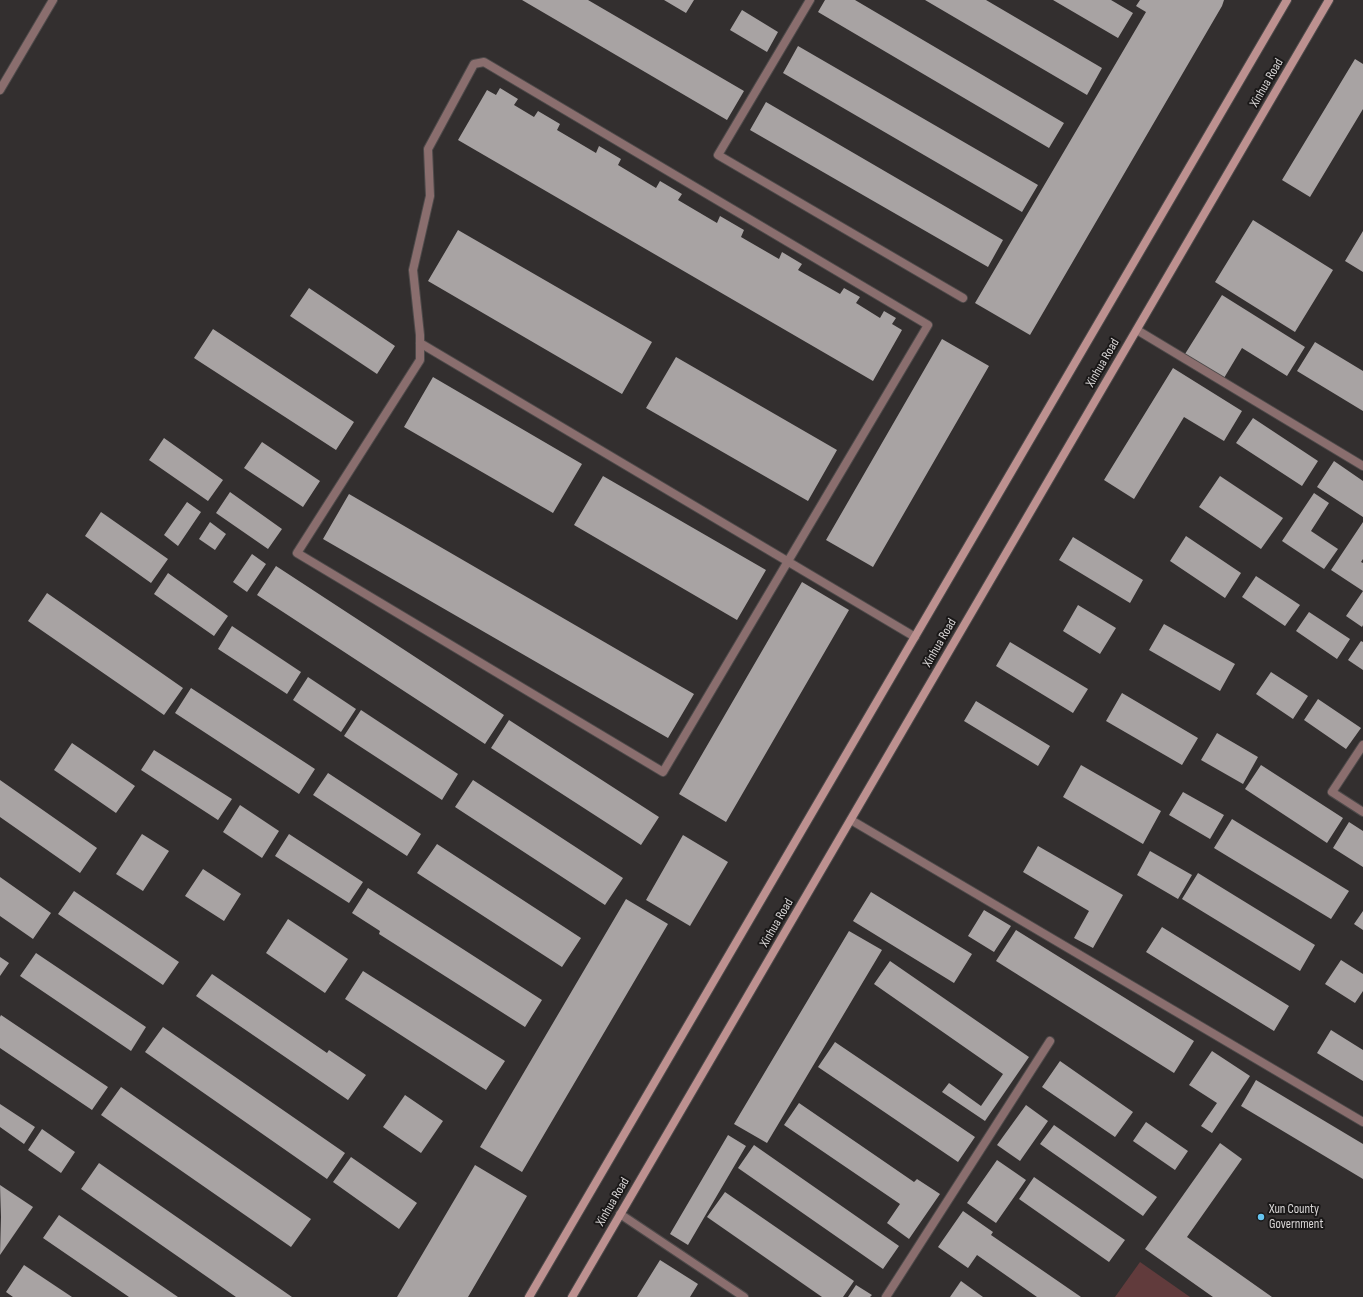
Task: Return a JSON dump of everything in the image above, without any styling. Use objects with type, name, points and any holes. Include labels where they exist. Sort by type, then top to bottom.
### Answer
[{"type":"main road","name":"Xinhua Road","points":[[529,1297],[1287,0]]},
{"type":"main road","name":"Xinhua Road","points":[[572,1297],[1329,0]]},
{"type":"street","points":[[0,90],[53,0]]},
{"type":"street","points":[[810,0],[718,155],[963,298]]},
{"type":"street","points":[[484,62],[928,325],[788,561],[663,772],[297,553],[420,360],[420,344],[413,270],[430,196],[428,149],[474,64],[484,62]]},
{"type":"street","points":[[1136,330],[1363,466]]},
{"type":"street","points":[[420,344],[916,637]]},
{"type":"street","points":[[1363,745],[1332,792],[1363,812]]},
{"type":"street","points":[[851,820],[1363,1122]]},
{"type":"street","points":[[886,1297],[1050,1041]]},
{"type":"street","points":[[620,1214],[744,1297]]},
{"type":"shaded area","points":[[1140,1262],[1190,1297],[1115,1297]]},
{"type":"building","points":[[522,0],[588,0],[744,91],[727,120]]},
{"type":"building","points":[[664,0],[694,0],[686,13]]},
{"type":"building","points":[[825,0],[855,0],[1064,123],[1049,148],[818,12]]},
{"type":"building","points":[[925,0],[986,0],[1102,68],[1087,95]]},
{"type":"building","points":[[1053,0],[1111,0],[1133,13],[1118,38]]},
{"type":"building","points":[[1140,0],[1224,0],[1222,6],[1030,335],[975,303],[1146,12],[1136,6]]},
{"type":"building","points":[[742,10],[778,32],[767,52],[730,30]]},
{"type":"building","points":[[798,46],[1038,185],[1022,212],[783,73]]},
{"type":"building","points":[[1355,59],[1363,64],[1363,109],[1310,197],[1282,180]]},
{"type":"building","points":[[500,88],[518,99],[514,105],[534,117],[538,111],[560,124],[557,130],[596,153],[599,146],[621,159],[618,165],[656,188],[660,181],[682,194],[678,200],[717,223],[720,216],[744,230],[741,237],[779,259],[782,252],[802,264],[798,270],[840,294],[844,288],[860,297],[856,303],[880,318],[884,311],[896,318],[892,324],[902,330],[873,381],[458,140],[487,90],[496,95]]},
{"type":"building","points":[[766,102],[1003,240],[988,267],[750,130]]},
{"type":"building","points":[[1253,220],[1333,270],[1295,332],[1215,282]]},
{"type":"building","points":[[458,230],[652,342],[622,394],[428,281]]},
{"type":"building","points":[[1363,231],[1363,272],[1345,261]]},
{"type":"building","points":[[309,288],[395,346],[377,374],[290,316]]},
{"type":"building","points":[[1222,295],[1305,347],[1287,376],[1242,348],[1224,378],[1185,354]]},
{"type":"building","points":[[213,329],[354,422],[336,450],[194,358]]},
{"type":"building","points":[[942,339],[989,366],[873,567],[826,540]]},
{"type":"building","points":[[1315,342],[1363,371],[1363,411],[1297,371]]},
{"type":"building","points":[[676,357],[837,450],[808,501],[646,408]]},
{"type":"building","points":[[1173,368],[1242,411],[1224,441],[1184,417],[1134,499],[1104,480]]},
{"type":"building","points":[[433,377],[582,464],[553,513],[404,427]]},
{"type":"building","points":[[1253,418],[1318,461],[1302,486],[1236,443]]},
{"type":"building","points":[[164,438],[223,480],[208,501],[149,460]]},
{"type":"building","points":[[262,442],[320,481],[303,507],[244,468]]},
{"type":"building","points":[[1334,461],[1363,481],[1363,517],[1317,487]]},
{"type":"building","points":[[603,476],[766,570],[737,620],[574,525]]},
{"type":"building","points":[[1220,476],[1283,518],[1261,549],[1199,507]]},
{"type":"building","points":[[230,492],[282,529],[268,549],[216,513]]},
{"type":"building","points":[[1314,493],[1329,503],[1311,531],[1338,549],[1324,569],[1282,541]]},
{"type":"building","points":[[349,494],[694,694],[668,738],[323,539]]},
{"type":"building","points":[[187,502],[201,512],[178,546],[164,535]]},
{"type":"building","points":[[101,512],[168,559],[151,583],[85,536]]},
{"type":"building","points":[[210,522],[226,534],[215,550],[199,539]]},
{"type":"building","points":[[1363,522],[1363,559],[1361,562],[1363,563],[1363,591],[1331,570]]},
{"type":"building","points":[[1186,536],[1241,573],[1225,598],[1170,561]]},
{"type":"building","points":[[1073,537],[1143,580],[1130,603],[1059,560]]},
{"type":"building","points":[[252,554],[266,564],[247,592],[233,582]]},
{"type":"building","points":[[276,566],[504,715],[485,744],[257,595]]},
{"type":"building","points":[[168,573],[228,616],[214,636],[154,594]]},
{"type":"building","points":[[1256,576],[1300,605],[1285,626],[1242,597]]},
{"type":"building","points":[[802,582],[849,610],[726,822],[679,794]]},
{"type":"building","points":[[1363,591],[1363,625],[1362,627],[1346,616]]},
{"type":"building","points":[[47,593],[183,688],[164,715],[28,621]]},
{"type":"building","points":[[1078,605],[1116,628],[1100,654],[1063,631]]},
{"type":"building","points":[[1309,612],[1350,639],[1337,659],[1296,631]]},
{"type":"building","points":[[1164,624],[1235,664],[1220,691],[1149,650]]},
{"type":"building","points":[[232,626],[301,672],[287,694],[218,649]]},
{"type":"building","points":[[1361,641],[1363,642],[1363,670],[1348,660]]},
{"type":"building","points":[[1010,642],[1088,689],[1073,713],[996,666]]},
{"type":"building","points":[[1271,672],[1308,696],[1293,719],[1256,694]]},
{"type":"building","points":[[308,677],[356,709],[341,732],[293,700]]},
{"type":"building","points":[[191,688],[315,769],[299,794],[175,713]]},
{"type":"building","points":[[1122,693],[1198,738],[1182,765],[1106,721]]},
{"type":"building","points":[[1318,699],[1361,728],[1346,749],[1304,720]]},
{"type":"building","points":[[976,701],[1050,746],[1038,766],[964,721]]},
{"type":"building","points":[[361,710],[458,774],[442,800],[344,736]]},
{"type":"building","points":[[509,720],[659,817],[641,845],[491,748]]},
{"type":"building","points":[[1217,733],[1258,757],[1243,784],[1201,760]]},
{"type":"building","points":[[72,743],[135,786],[116,813],[54,770]]},
{"type":"building","points":[[154,750],[232,799],[218,820],[141,770]]},
{"type":"building","points":[[1081,765],[1161,811],[1143,844],[1063,797]]},
{"type":"building","points":[[1261,765],[1343,818],[1327,843],[1245,789]]},
{"type":"building","points":[[328,773],[421,834],[407,856],[313,795]]},
{"type":"building","points":[[0,780],[97,848],[80,873],[0,817]]},
{"type":"building","points":[[473,780],[623,878],[605,905],[455,807]]},
{"type":"building","points":[[1183,792],[1224,815],[1210,839],[1169,815]]},
{"type":"building","points":[[240,805],[279,831],[262,858],[223,832]]},
{"type":"building","points":[[1232,819],[1349,891],[1331,919],[1214,848]]},
{"type":"building","points":[[1349,822],[1363,831],[1363,867],[1333,848]]},
{"type":"building","points":[[142,834],[169,851],[143,891],[116,874]]},
{"type":"building","points":[[289,834],[363,882],[349,903],[275,856]]},
{"type":"building","points":[[683,835],[728,862],[690,926],[646,900]]},
{"type":"building","points":[[437,844],[581,938],[562,967],[417,873]]},
{"type":"building","points":[[1038,846],[1123,895],[1093,948],[1074,938],[1089,911],[1023,872]]},
{"type":"building","points":[[1150,851],[1192,875],[1178,899],[1137,875]]},
{"type":"building","points":[[203,869],[241,894],[224,921],[185,896]]},
{"type":"building","points":[[1198,873],[1315,945],[1300,971],[1182,899]]},
{"type":"building","points":[[0,877],[51,913],[33,939],[0,916]]},
{"type":"building","points":[[368,888],[542,1000],[525,1027],[379,934],[380,931],[352,913]]},
{"type":"building","points":[[74,891],[179,962],[163,985],[58,914]]},
{"type":"building","points":[[871,892],[972,954],[954,983],[853,921]]},
{"type":"building","points":[[626,899],[668,924],[522,1172],[480,1147]]},
{"type":"building","points":[[984,910],[1011,926],[994,952],[968,936]]},
{"type":"building","points":[[1363,911],[1363,930],[1354,924]]},
{"type":"building","points":[[288,919],[348,959],[325,993],[266,953]]},
{"type":"building","points":[[1162,927],[1289,1006],[1274,1031],[1146,952]]},
{"type":"building","points":[[1016,930],[1194,1041],[1174,1073],[996,961]]},
{"type":"building","points":[[849,931],[882,950],[767,1143],[734,1124]]},
{"type":"building","points":[[36,953],[146,1027],[131,1051],[20,976]]},
{"type":"building","points":[[0,957],[9,963],[0,976]]},
{"type":"building","points":[[1341,960],[1363,974],[1363,991],[1355,1003],[1325,984]]},
{"type":"building","points":[[890,961],[1029,1057],[985,1121],[942,1092],[949,1083],[981,1106],[1003,1074],[874,984]]},
{"type":"building","points":[[363,971],[505,1061],[486,1090],[345,999]]},
{"type":"building","points":[[212,974],[327,1053],[329,1050],[366,1075],[348,1100],[196,996]]},
{"type":"building","points":[[1,1015],[108,1087],[92,1110],[0,1048]]},
{"type":"building","points":[[163,1027],[345,1153],[327,1179],[145,1052]]},
{"type":"building","points":[[1331,1030],[1363,1050],[1363,1081],[1317,1053]]},
{"type":"building","points":[[835,1042],[975,1137],[958,1162],[818,1067]]},
{"type":"building","points":[[1212,1051],[1250,1076],[1212,1133],[1201,1126],[1217,1103],[1189,1085]]},
{"type":"building","points":[[1060,1061],[1133,1112],[1115,1137],[1042,1087]]},
{"type":"building","points":[[1256,1080],[1363,1144],[1363,1179],[1241,1106]]},
{"type":"building","points":[[121,1087],[311,1219],[291,1247],[101,1115]]},
{"type":"building","points":[[405,1095],[443,1121],[421,1153],[383,1127]]},
{"type":"building","points":[[799,1103],[914,1182],[917,1179],[940,1194],[909,1239],[887,1223],[900,1204],[784,1125]]},
{"type":"building","points":[[0,1104],[35,1127],[24,1144],[0,1127]]},
{"type":"building","points":[[1026,1105],[1048,1121],[1020,1161],[997,1145]]},
{"type":"building","points":[[1146,1122],[1188,1151],[1175,1170],[1133,1141]]},
{"type":"building","points":[[1054,1125],[1157,1197],[1143,1216],[1040,1144]]},
{"type":"building","points":[[42,1129],[75,1152],[61,1173],[28,1150]]},
{"type":"building","points":[[728,1135],[746,1146],[688,1245],[670,1234]]},
{"type":"building","points":[[1220,1143],[1242,1159],[1187,1237],[1272,1297],[1213,1297],[1145,1249]]},
{"type":"building","points":[[754,1145],[899,1246],[883,1269],[738,1168]]},
{"type":"building","points":[[351,1157],[417,1203],[399,1229],[333,1182]]},
{"type":"building","points":[[997,1160],[1026,1180],[996,1223],[967,1203]]},
{"type":"building","points":[[99,1163],[292,1297],[236,1297],[81,1189]]},
{"type":"building","points":[[475,1165],[527,1196],[468,1297],[397,1297]]},
{"type":"building","points":[[1034,1177],[1125,1240],[1109,1262],[1019,1199]]},
{"type":"building","points":[[0,1185],[33,1207],[0,1255],[1,1217]]},
{"type":"building","points":[[725,1192],[854,1281],[843,1297],[822,1297],[707,1217]]},
{"type":"building","points":[[963,1211],[993,1232],[991,1235],[1081,1297],[1037,1297],[977,1255],[968,1268],[938,1247]]},
{"type":"building","points":[[59,1215],[178,1297],[129,1297],[43,1238]]},
{"type":"building","points":[[660,1260],[698,1284],[690,1297],[637,1297]]},
{"type":"building","points":[[24,1265],[72,1297],[13,1297],[6,1292]]},
{"type":"building","points":[[961,1281],[983,1297],[950,1297]]},
{"type":"building","points":[[856,1285],[872,1295],[870,1297],[848,1297]]},
{"type":"place","name":"Xun County Government","points":[[1261,1217]]}]
